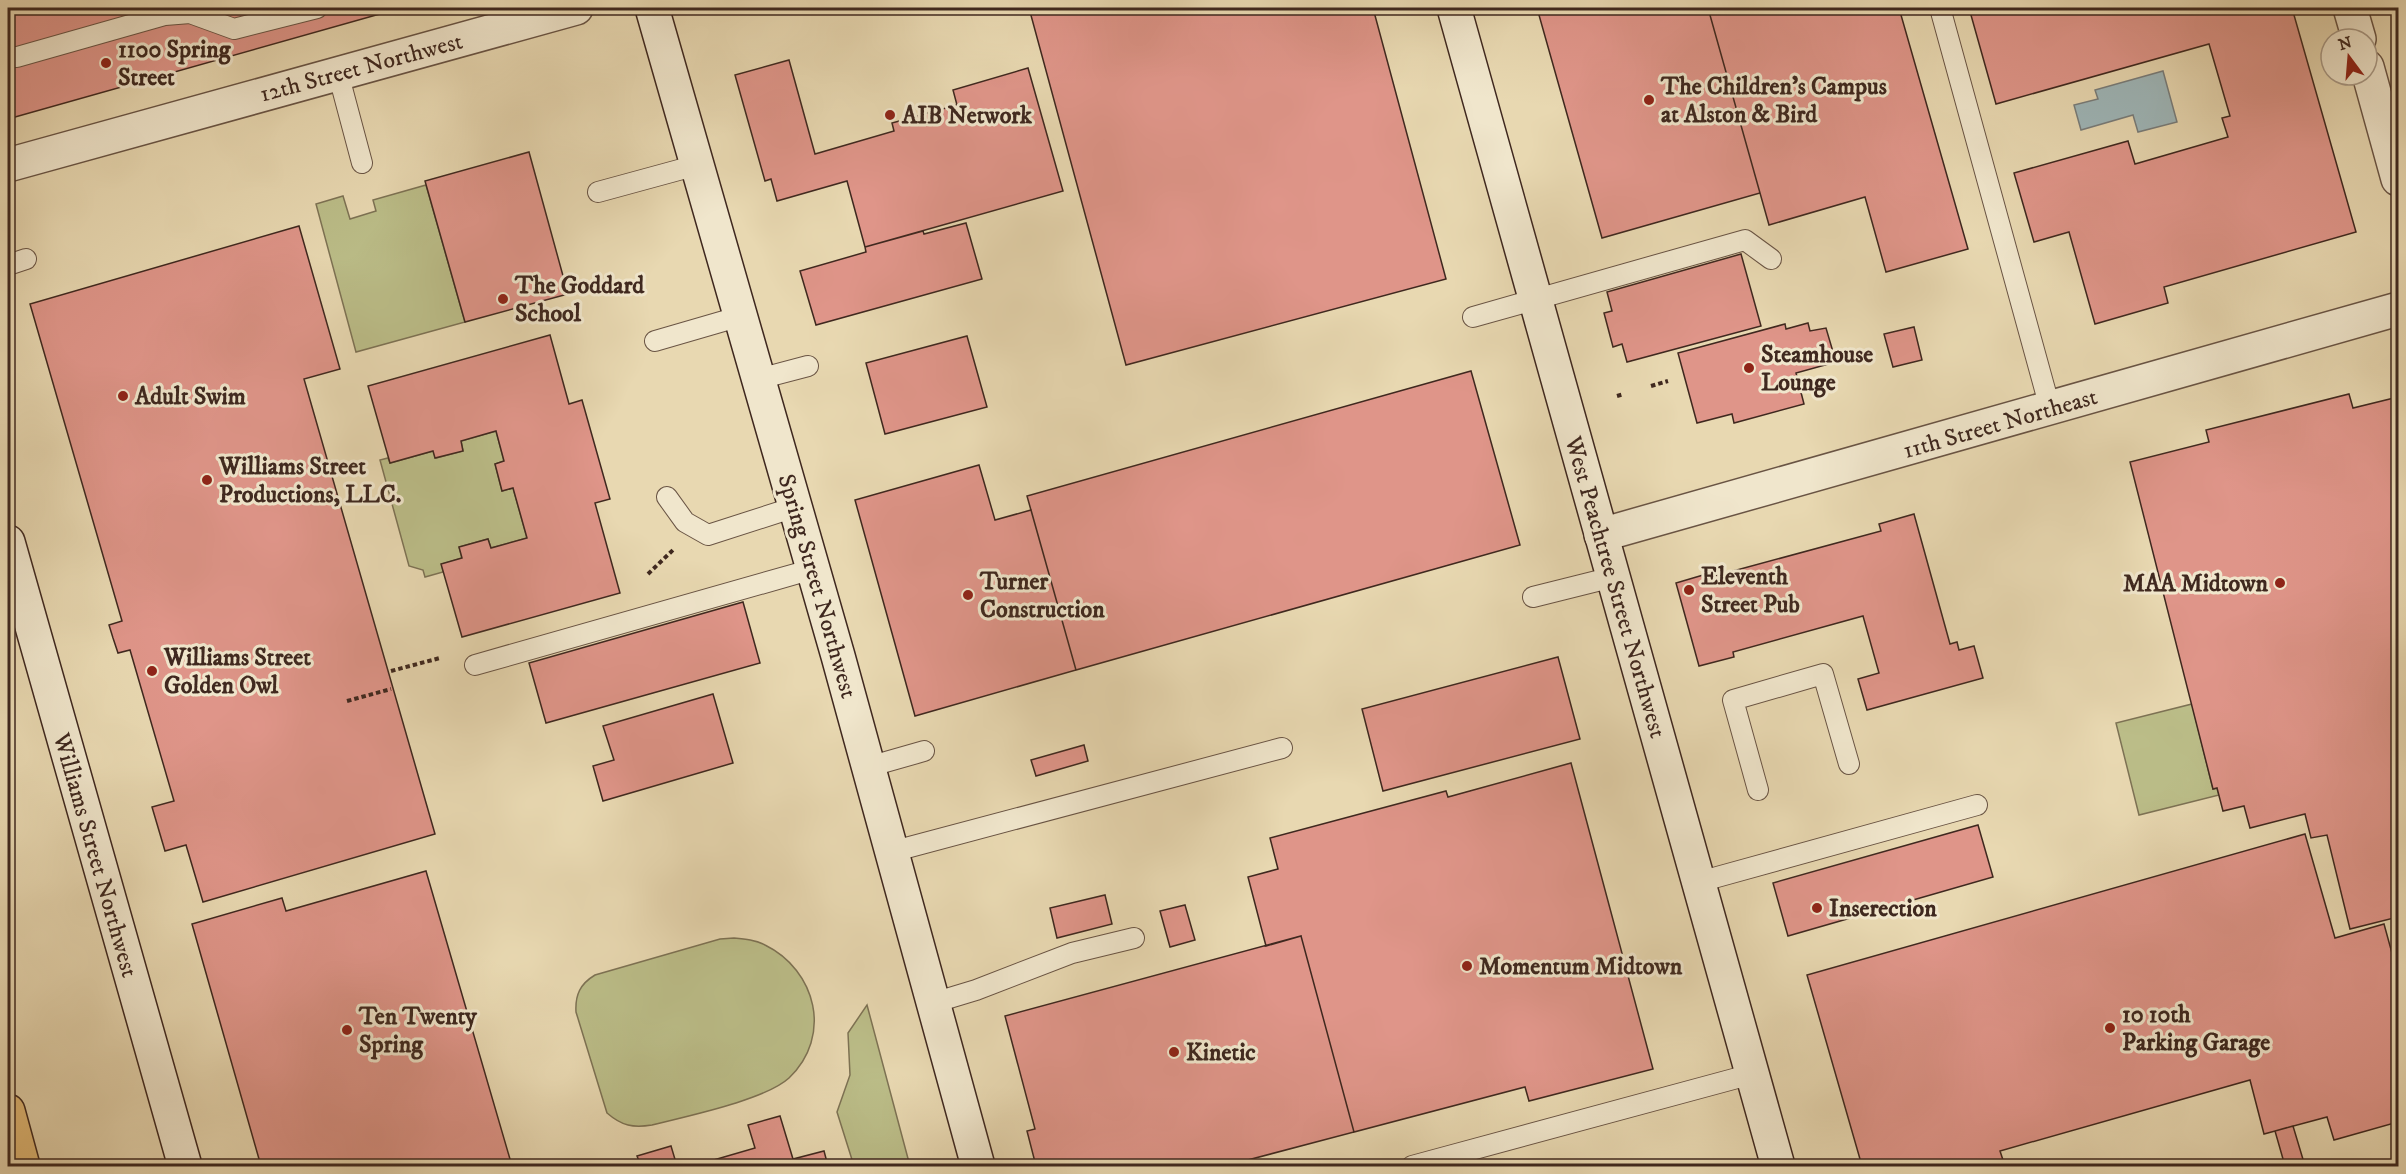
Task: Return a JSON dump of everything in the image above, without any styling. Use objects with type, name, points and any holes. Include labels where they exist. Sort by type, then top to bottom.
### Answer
[{"type":"highway","points":[[8,1111],[23,1167]]},
{"type":"main road","name":"12th Street Northwest","points":[[8,165],[576,8]]},
{"type":"main road","name":"Spring Street Northwest","points":[[652,8],[813,569],[978,1167]]},
{"type":"main road","name":"West Peachtree Street Northwest","points":[[1454,8],[1778,1167]]},
{"type":"main road","points":[[2350,8],[2356,27]]},
{"type":"main road","points":[[2373,87],[2398,179]]},
{"type":"main road","name":"11th Street Northeast","points":[[1602,536],[2398,309]]},
{"type":"main road","name":"Williams Street Northwest","points":[[8,543],[184,1167]]},
{"type":"lane","points":[[8,57],[17,57],[165,15],[190,13],[234,29],[317,8]]},
{"type":"lane","points":[[1940,8],[2050,408]]},
{"type":"lane","points":[[338,73],[362,162]]},
{"type":"lane","points":[[598,192],[697,165]]},
{"type":"lane","points":[[1473,317],[1745,240],[1771,259]]},
{"type":"lane","points":[[8,265],[26,259]]},
{"type":"lane","points":[[655,341],[741,316]]},
{"type":"lane","points":[[759,380],[808,366]]},
{"type":"lane","points":[[668,497],[685,522],[708,535],[795,507]]},
{"type":"lane","points":[[475,665],[813,569]]},
{"type":"lane","points":[[1533,597],[1613,577]]},
{"type":"lane","points":[[1758,790],[1733,700],[1823,674],[1849,764]]},
{"type":"lane","points":[[891,852],[1282,748]]},
{"type":"lane","points":[[868,767],[924,751]]},
{"type":"lane","points":[[1699,882],[1977,805]]},
{"type":"lane","points":[[933,1003],[976,990],[1072,953],[1134,938]]},
{"type":"lane","points":[[1412,1167],[1752,1074]]},
{"type":"path","points":[[1651,386],[1668,381]]},
{"type":"path","points":[[1617,396],[1624,394]]},
{"type":"path","points":[[391,672],[440,658]]},
{"type":"path","points":[[347,701],[391,689]]},
{"type":"green space","points":[[426,185],[465,322],[356,352],[316,204],[343,196],[350,219],[376,211],[373,200]]},
{"type":"green space","points":[[496,431],[504,461],[495,464],[502,491],[513,488],[527,538],[491,548],[488,539],[459,547],[462,558],[442,564],[443,572],[425,577],[423,570],[409,566],[380,460],[388,458],[390,463],[433,451],[436,458],[463,451],[461,441]]},
{"type":"green space","points":[[2192,704],[2213,789],[2217,788],[2219,795],[2139,815],[2116,723]]},
{"type":"green space","points":[[734,938],[758,942],[782,956],[796,970],[807,987],[813,1005],[814,1024],[811,1043],[803,1061],[789,1078],[778,1086],[744,1100],[652,1125],[633,1126],[618,1121],[607,1113],[576,1012],[576,1000],[582,986],[595,975],[720,939]]},
{"type":"green space","points":[[867,1005],[910,1166],[854,1166],[837,1112],[850,1075],[848,1033]]},
{"type":"water","points":[[2163,71],[2177,122],[2138,132],[2133,115],[2081,130],[2074,105],[2098,99],[2095,90]]},
{"type":"building","name":"1100 Spring Street","points":[[8,8],[401,8],[8,119]]},
{"type":"building","points":[[1029,8],[1373,8],[1446,279],[1126,365]]},
{"type":"building","name":"The Children's Campus at Alston & Bird","points":[[1537,8],[1708,8],[1760,193],[1602,238]]},
{"type":"building","points":[[1708,8],[1899,8],[1968,249],[1886,272],[1865,197],[1769,225]]},
{"type":"building","points":[[1969,8],[2292,8],[2356,232],[2164,287],[2168,303],[2095,324],[2069,232],[2034,242],[2014,173],[2128,141],[2135,164],[2228,137],[2222,118],[2230,116],[2209,44],[1996,104]]},
{"type":"building","points":[[789,60],[815,154],[894,131],[892,123],[957,105],[953,90],[1028,68],[1063,191],[865,247],[847,181],[777,201],[771,179],[765,181],[735,75]]},
{"type":"building","points":[[529,152],[568,294],[465,322],[425,181]]},
{"type":"building","points":[[966,223],[982,279],[816,325],[800,271],[866,252],[865,247],[923,231],[924,234]]},
{"type":"building","name":"Williams Street Productions, LLC.","points":[[299,226],[340,369],[304,379],[435,834],[203,902],[186,845],[165,851],[152,807],[174,801],[130,650],[118,653],[109,625],[122,621],[30,304]]},
{"type":"building","points":[[1741,254],[1761,326],[1627,362],[1622,344],[1613,347],[1604,313],[1612,311],[1607,292]]},
{"type":"building","name":"Steamhouse Lounge","points":[[1808,323],[1810,331],[1826,328],[1836,362],[1796,373],[1804,404],[1734,423],[1732,414],[1697,423],[1678,353],[1785,324],[1786,329]]},
{"type":"building","points":[[1914,327],[1922,360],[1893,367],[1884,334]]},
{"type":"building","points":[[550,335],[569,404],[582,400],[610,499],[595,503],[620,593],[462,637],[441,564],[462,558],[459,547],[488,539],[491,548],[527,538],[513,488],[502,491],[495,464],[504,461],[496,431],[461,441],[463,451],[435,458],[433,451],[390,463],[368,386]]},
{"type":"building","points":[[967,336],[987,407],[885,434],[866,363]]},
{"type":"building","points":[[1471,371],[1520,545],[1076,670],[1027,496]]},
{"type":"building","name":"MAA Midtown","points":[[2349,394],[2353,408],[2398,397],[2398,917],[2350,929],[2327,835],[2311,838],[2305,814],[2250,828],[2244,806],[2223,811],[2217,788],[2213,789],[2130,462],[2209,442],[2206,430]]},
{"type":"building","name":"Turner Construction","points":[[979,465],[995,520],[1031,510],[1076,670],[915,716],[855,500]]},
{"type":"building","points":[[1914,514],[1950,644],[1957,642],[1959,650],[1974,646],[1983,678],[1867,710],[1858,679],[1879,673],[1863,616],[1733,652],[1734,657],[1699,666],[1676,583],[1710,573],[1711,577],[1881,531],[1879,524]]},
{"type":"building","points":[[743,602],[760,663],[546,723],[529,663]]},
{"type":"building","points":[[1558,657],[1580,739],[1383,791],[1362,709]]},
{"type":"building","points":[[713,694],[733,763],[603,801],[593,766],[614,760],[603,726]]},
{"type":"building","points":[[1084,745],[1088,761],[1036,776],[1031,760]]},
{"type":"building","name":"Momentum Midtown","points":[[1571,763],[1653,1069],[1529,1101],[1525,1087],[1354,1132],[1301,936],[1266,946],[1248,877],[1278,869],[1270,838],[1446,791],[1448,797]]},
{"type":"building","points":[[1978,825],[1993,877],[1788,936],[1773,883]]},
{"type":"building","name":"10 10th Parking Garage","points":[[2305,834],[2335,938],[2384,924],[2398,975],[2398,1122],[2334,1140],[2327,1117],[2264,1134],[2250,1080],[2000,1151],[2005,1166],[1862,1166],[1807,975]]},
{"type":"building","name":"Ten Twenty Spring","points":[[426,871],[512,1166],[261,1166],[192,924],[282,898],[286,911]]},
{"type":"building","points":[[1105,895],[1112,924],[1057,938],[1050,908]]},
{"type":"building","points":[[1185,905],[1195,940],[1170,947],[1160,911]]},
{"type":"building","name":"Kinetic","points":[[1301,936],[1354,1132],[1225,1166],[1036,1166],[1027,1131],[1035,1129],[1005,1016]]},
{"type":"building","points":[[780,1116],[793,1159],[824,1151],[828,1166],[693,1166],[755,1148],[748,1125]]},
{"type":"building","points":[[2293,1126],[2305,1166],[2285,1166],[2275,1131]]},
{"type":"building","points":[[671,1146],[677,1166],[641,1166],[637,1156]]},
{"type":"place","name":"1100 Spring Street","points":[[106,63]]},
{"type":"place","name":"The Children's Campus at Alston & Bird","points":[[1649,100]]},
{"type":"place","name":"AIB Network","points":[[890,115]]},
{"type":"place","name":"The Goddard School","points":[[503,299]]},
{"type":"place","name":"Steamhouse Lounge","points":[[1749,368]]},
{"type":"place","name":"Adult Swim","points":[[123,396]]},
{"type":"place","name":"Williams Street Productions, LLC.","points":[[207,480]]},
{"type":"place","name":"MAA Midtown","points":[[2280,583]]},
{"type":"place","name":"Eleventh Street Pub","points":[[1689,590]]},
{"type":"place","name":"Turner Construction","points":[[968,595]]},
{"type":"place","name":"Williams Street Golden Owl","points":[[152,671]]},
{"type":"place","name":"Inserection","points":[[1817,908]]},
{"type":"place","name":"Momentum Midtown","points":[[1467,966]]},
{"type":"place","name":"10 10th Parking Garage","points":[[2110,1028]]},
{"type":"place","name":"Ten Twenty Spring","points":[[347,1030]]},
{"type":"place","name":"Kinetic","points":[[1174,1052]]}]
